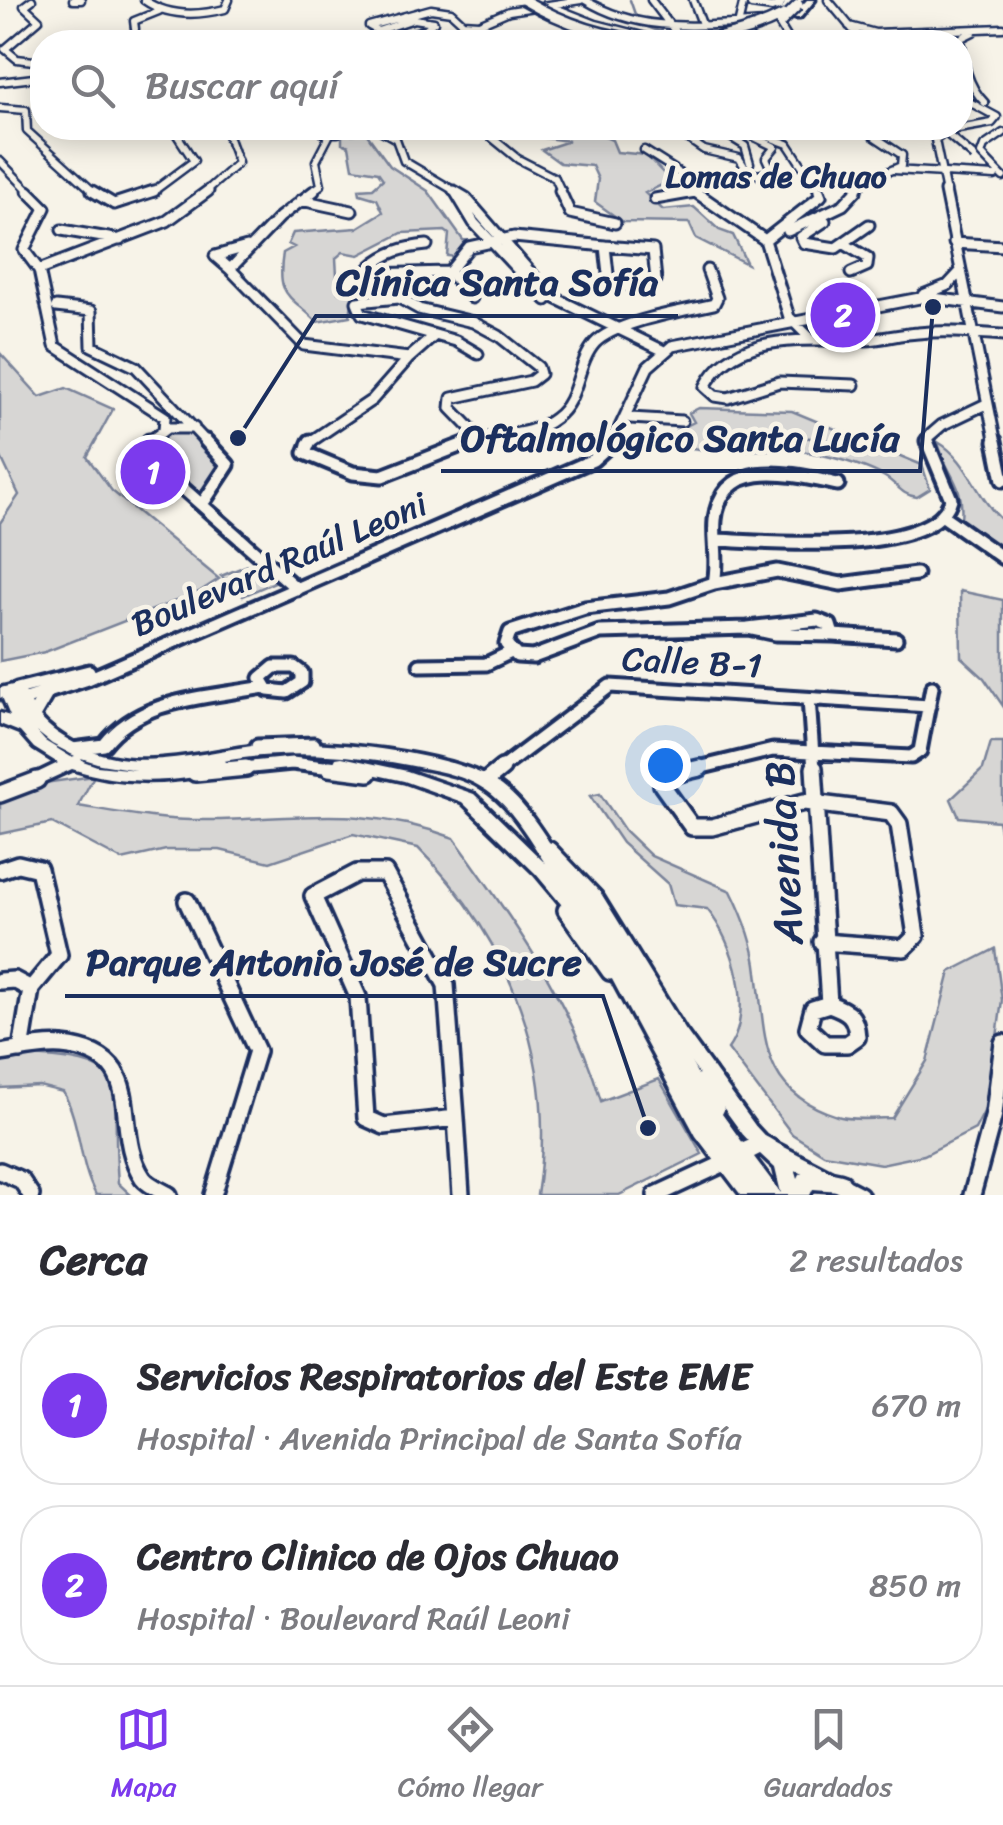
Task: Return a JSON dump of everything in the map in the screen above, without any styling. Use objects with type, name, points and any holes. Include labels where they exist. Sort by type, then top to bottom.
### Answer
[{"type":"highway","points":[[517,0],[572,27],[589,30]]},
{"type":"highway","points":[[517,0],[538,20],[575,30]]},
{"type":"highway","points":[[766,30],[792,21],[812,0]]},
{"type":"highway","points":[[750,30],[775,21],[791,1]]},
{"type":"highway","points":[[764,30],[786,19],[791,1]]},
{"type":"main road","points":[[28,724],[47,693]]},
{"type":"main road","points":[[9,697],[46,747],[51,764],[38,780]]},
{"type":"main road","points":[[0,718],[28,724],[71,756],[143,771],[275,756],[323,758],[379,764],[482,796],[492,795],[522,820],[546,848],[627,960],[733,1158]]},
{"type":"main road","points":[[46,747],[110,772]]},
{"type":"main road","points":[[38,780],[71,756],[180,768]]},
{"type":"main road","points":[[379,764],[424,782],[470,790],[596,935],[703,1130],[772,1195]]},
{"type":"main road","points":[[38,780],[110,772],[170,778],[180,768]]},
{"type":"main road","points":[[621,933],[627,960]]},
{"type":"main road","points":[[664,1032],[663,1041],[753,1195]]},
{"type":"main road","points":[[707,1075],[718,1125]]},
{"type":"main road","points":[[733,1158],[762,1144],[784,1162],[795,1195]]},
{"type":"main road","points":[[795,1195],[807,1180],[840,1182]]},
{"type":"street","points":[[30,61],[20,60],[2,49],[39,20],[24,6],[32,0]]},
{"type":"street","points":[[145,0],[156,0]]},
{"type":"street","points":[[145,0],[159,11]]},
{"type":"street","points":[[134,29],[134,21],[159,11],[219,11],[227,7],[229,0]]},
{"type":"street","points":[[534,0],[618,30]]},
{"type":"street","points":[[376,30],[368,27],[431,9],[451,12],[462,22],[479,24],[509,10],[583,0],[611,17],[636,23],[775,21],[781,30]]},
{"type":"street","points":[[651,0],[674,30]]},
{"type":"street","points":[[693,0],[702,24]]},
{"type":"street","points":[[826,0],[852,30]]},
{"type":"street","points":[[746,30],[743,23],[748,2],[772,8],[791,1]]},
{"type":"street","points":[[219,11],[226,17]]},
{"type":"street","points":[[381,30],[414,19],[434,22],[424,30]]},
{"type":"street","points":[[595,30],[604,26]]},
{"type":"street","points":[[849,26],[860,30]]},
{"type":"street","points":[[973,31],[1003,29]]},
{"type":"street","points":[[0,82],[30,78]]},
{"type":"street","points":[[973,89],[1003,118]]},
{"type":"street","points":[[973,102],[996,116],[994,122],[973,127]]},
{"type":"street","points":[[3,108],[26,110],[30,134]]},
{"type":"street","points":[[977,126],[994,128],[1002,134],[981,154],[1000,178]]},
{"type":"street","points":[[37,140],[102,200],[113,204],[138,200],[192,162],[194,157],[182,140]]},
{"type":"street","points":[[43,269],[167,221],[236,168],[232,140]]},
{"type":"street","points":[[230,269],[250,246],[322,184],[316,160],[328,140]]},
{"type":"street","points":[[396,140],[404,160],[466,198],[551,296],[659,349],[792,320]]},
{"type":"street","points":[[495,140],[555,178],[570,213],[615,223]]},
{"type":"street","points":[[689,140],[704,150],[740,158],[748,172],[758,174],[772,171],[766,158],[775,146],[761,140]]},
{"type":"street","points":[[735,140],[745,146],[758,174]]},
{"type":"street","points":[[767,243],[821,196],[818,185],[790,159],[788,144],[777,140]]},
{"type":"street","points":[[767,243],[843,205],[857,188],[903,163],[902,155],[880,140]]},
{"type":"street","points":[[931,140],[936,149]]},
{"type":"street","points":[[937,140],[939,172],[1003,480]]},
{"type":"street","points":[[954,140],[1000,178]]},
{"type":"street","points":[[644,150],[678,171],[695,192],[767,243],[792,320],[809,336]]},
{"type":"street","points":[[0,161],[46,210],[24,250],[43,269],[56,347],[166,418],[164,430]]},
{"type":"street","points":[[893,170],[1000,178]]},
{"type":"street","points":[[857,188],[850,206],[801,237],[808,246],[823,250],[843,243],[869,225]]},
{"type":"street","points":[[655,199],[695,192]]},
{"type":"street","points":[[456,193],[460,206],[490,242],[546,300],[619,330]]},
{"type":"street","points":[[301,200],[352,210]]},
{"type":"street","points":[[62,230],[120,240]]},
{"type":"street","points":[[369,274],[449,272],[469,247],[532,236],[653,250],[656,280],[638,287],[609,284],[606,246]]},
{"type":"street","points":[[843,243],[868,258],[867,266],[851,273]]},
{"type":"street","points":[[368,288],[370,267],[392,251],[426,245]]},
{"type":"street","points":[[954,245],[1003,247]]},
{"type":"street","points":[[250,246],[215,256],[304,345],[410,358]]},
{"type":"street","points":[[434,336],[372,400],[310,440],[305,453],[353,472],[382,476],[480,438],[533,430],[556,418],[576,391],[592,346],[619,330],[710,306],[716,298],[707,270]]},
{"type":"street","points":[[449,272],[472,298]]},
{"type":"street","points":[[643,341],[674,341],[920,297],[944,287],[961,272]]},
{"type":"street","points":[[920,297],[1003,308]]},
{"type":"street","points":[[478,354],[464,342],[362,314],[356,310],[356,302],[399,298],[416,311],[470,320],[494,332],[538,368],[540,374],[531,381],[452,398],[451,408],[480,438]]},
{"type":"street","points":[[52,310],[91,311],[94,346]]},
{"type":"street","points":[[854,385],[779,382],[728,398],[706,390],[708,378],[738,354],[809,336],[860,340],[930,331],[1003,335]]},
{"type":"street","points":[[659,349],[674,341]]},
{"type":"street","points":[[74,360],[79,351],[94,346]]},
{"type":"street","points":[[56,347],[94,346],[136,367],[194,428],[228,465],[198,500]]},
{"type":"street","name":"Boulevard Raúl Leoni","points":[[9,697],[97,668],[593,460],[617,442],[630,418],[648,365],[659,349]]},
{"type":"street","name":"Boulevard Raúl Leoni","points":[[9,697],[47,693],[595,452],[618,429],[642,365],[659,349]]},
{"type":"street","points":[[149,407],[168,401]]},
{"type":"street","points":[[718,540],[867,542],[916,529],[943,516],[951,497],[926,442],[936,428],[986,404]]},
{"type":"street","points":[[972,412],[989,417]]},
{"type":"street","points":[[630,418],[682,421]]},
{"type":"street","points":[[194,428],[164,430],[146,444],[144,454],[299,584]]},
{"type":"street","points":[[714,583],[718,507],[739,477],[770,472],[838,484]]},
{"type":"street","points":[[943,516],[1003,558]]},
{"type":"street","points":[[510,652],[506,640],[510,632],[599,604],[683,596],[714,583],[786,570],[841,584],[916,574]]},
{"type":"street","points":[[420,666],[486,664],[510,652],[542,656],[584,636],[607,631],[748,628],[776,634],[896,639]]},
{"type":"street","name":"Calle B-1","points":[[470,790],[556,722],[610,686],[929,706]]},
{"type":"street","points":[[71,756],[98,747],[146,709],[264,687]]},
{"type":"street","points":[[822,942],[904,948],[916,936],[900,824],[891,813],[815,803],[792,804],[712,827],[692,827],[662,784],[670,775],[774,750],[911,757],[920,751],[932,687]]},
{"type":"street","name":"Avenida B","points":[[808,699],[815,754],[822,942],[829,1004]]},
{"type":"street","points":[[116,731],[114,746],[126,763]]},
{"type":"street","points":[[0,794],[38,780]]},
{"type":"street","points":[[546,848],[596,898],[707,1075],[762,1144],[860,1195]]},
{"type":"street","points":[[0,870],[18,864],[39,869],[59,955],[56,964],[31,989],[21,1050]]},
{"type":"street","points":[[456,1118],[384,1126],[366,1118],[358,996],[314,904],[313,896],[322,887],[367,870],[390,878],[446,985],[456,1118],[461,1195]]},
{"type":"street","points":[[187,901],[256,1051],[212,1195]]},
{"type":"street","points":[[0,982],[14,980],[31,989]]},
{"type":"street","points":[[972,1195],[994,1114],[1003,1044]]},
{"type":"street","points":[[0,1053],[82,1050],[111,1063],[128,1094],[128,1148],[136,1175],[152,1189],[169,1195]]},
{"type":"street","points":[[656,1195],[733,1158]]},
{"type":"street","points":[[0,1171],[22,1180],[31,1195]]},
{"type":"shaded area","points":[[371,140],[390,166],[428,191],[463,240],[482,241],[456,257],[447,256],[449,234],[445,231],[402,233],[359,255],[343,252],[336,258],[338,292],[383,290],[386,294],[352,302],[350,316],[317,322],[283,287],[283,253],[294,247],[288,244],[293,233],[357,228],[383,212],[377,199],[360,194],[359,189],[373,188],[383,179],[378,172],[353,168],[349,146],[342,143]]},
{"type":"shaded area","points":[[561,140],[612,140],[617,152],[646,155],[665,175],[666,183],[645,193],[663,210],[694,207],[719,230],[733,235],[747,264],[696,238],[689,223],[623,222],[595,202],[598,179],[592,166],[560,163],[542,150],[569,141]]},
{"type":"shaded area","points":[[0,353],[40,397],[66,388],[113,409],[87,457],[112,491],[219,579],[199,592],[45,652],[0,661],[0,523],[19,495],[0,455]]},
{"type":"shaded area","points":[[699,408],[792,411],[922,465],[930,489],[912,496],[870,469],[801,451],[686,447],[676,431],[694,422],[689,413]]},
{"type":"shaded area","points":[[194,428],[228,465],[205,500],[192,498],[144,446],[164,430]]},
{"type":"shaded area","points":[[938,442],[957,459],[1003,521],[1003,550],[961,519],[960,495]]},
{"type":"shaded area","points":[[253,563],[275,582],[243,596],[221,576]]},
{"type":"shaded area","points":[[960,591],[1003,600],[1003,706],[984,678],[961,657]]},
{"type":"shaded area","points":[[991,742],[1003,742],[1003,845],[998,821],[959,817],[951,799],[983,769]]},
{"type":"shaded area","points":[[94,776],[78,806],[193,820],[361,817],[422,827],[454,838],[558,996],[601,1101],[659,1079],[702,1154],[619,1195],[537,1195],[542,1147],[540,1099],[533,1053],[520,1008],[479,923],[418,848],[353,834],[270,862],[220,850],[166,850],[122,860],[52,823],[0,834],[0,800],[37,784]]},
{"type":"shaded area","points":[[600,794],[625,831],[651,856],[731,891],[754,951],[771,1059],[793,1092],[837,1116],[892,1118],[927,1061],[950,972],[995,949],[1002,1000],[988,1104],[975,1129],[924,1155],[881,1164],[824,1154],[792,1134],[728,1049],[740,1016],[740,997],[733,958],[717,923],[707,909],[674,905],[668,884],[622,843],[590,796]]},
{"type":"shaded area","points":[[12,1055],[81,1062],[99,1069],[110,1080],[118,1183],[131,1195],[96,1195],[63,1092],[39,1086],[0,1088],[0,1059]]},
{"type":"waterway","points":[[630,0],[636,17]]},
{"type":"waterway","points":[[640,24],[656,30]]},
{"type":"waterway","points":[[718,430],[822,439],[868,449]]},
{"type":"waterway","points":[[719,435],[728,433]]},
{"type":"place","name":"Oftalmológico Santa Lucía","points":[[933,307]]},
{"type":"place","name":"Centro Clinico de Ojos Chuao","points":[[843,315]]},
{"type":"place","name":"Clínica Santa Sofía","points":[[238,438]]},
{"type":"place","name":"Servicios Respiratorios del Este EME","points":[[153,472]]},
{"type":"place","name":"Parque Antonio José de Sucre","points":[[648,1128]]},
{"type":"district","name":"Lomas de Chuao","points":[[776,176]]}]
